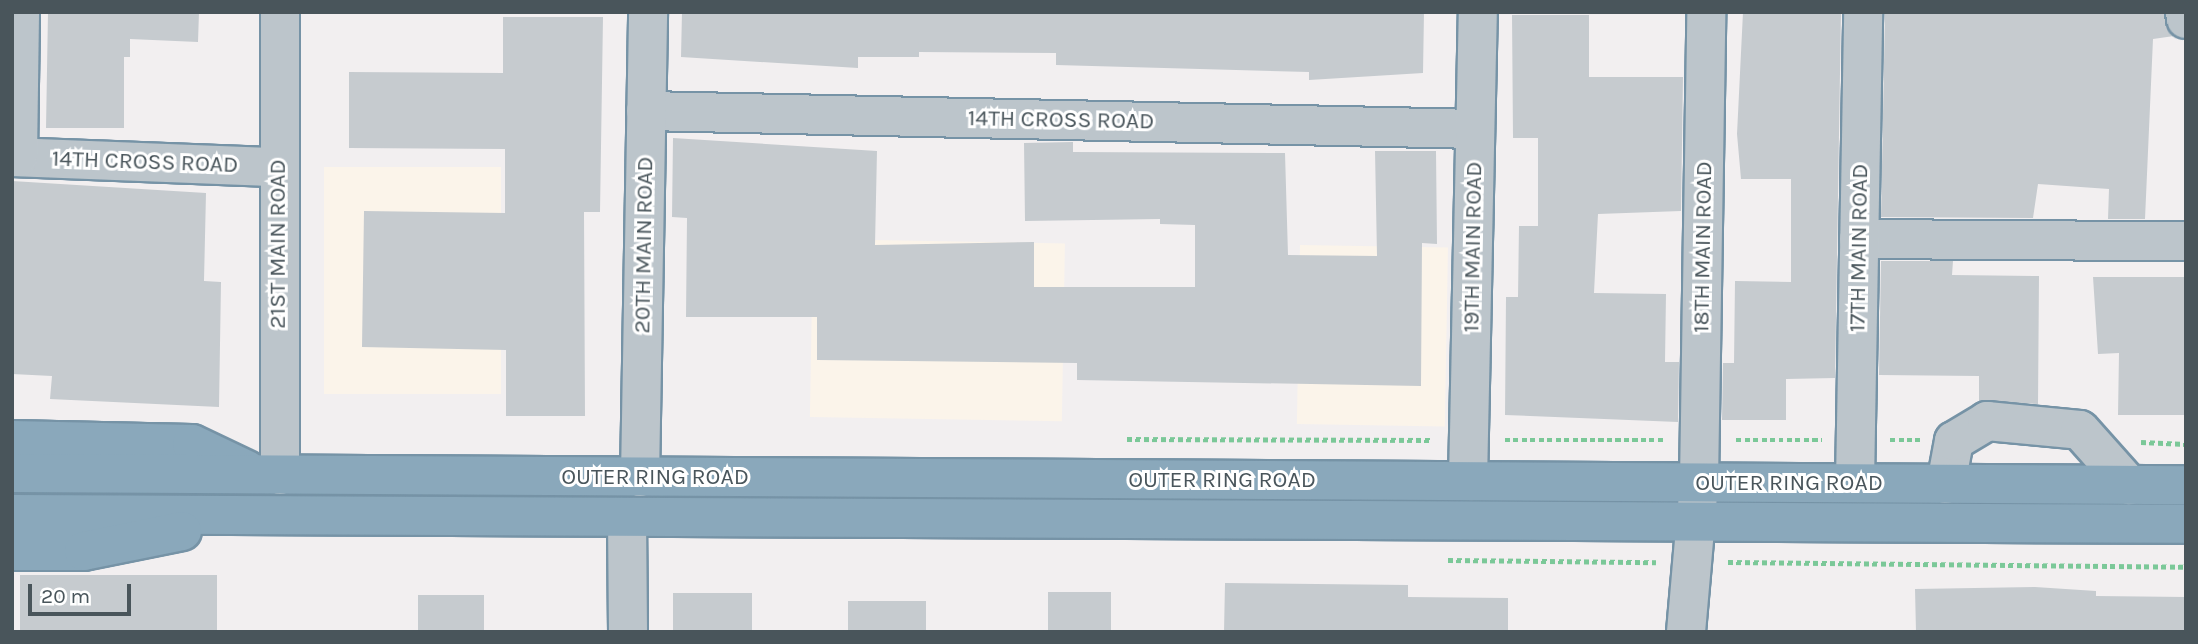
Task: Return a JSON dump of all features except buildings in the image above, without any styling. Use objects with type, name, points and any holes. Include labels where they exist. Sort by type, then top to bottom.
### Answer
[{"type":"highway","points":[[12,440],[192,444],[269,475]]},
{"type":"highway","name":"OUTER RING ROAD","points":[[12,472],[2186,485]]},
{"type":"highway","points":[[12,514],[259,515]]},
{"type":"highway","name":"OUTER RING ROAD","points":[[259,515],[2186,524]]},
{"type":"highway","points":[[12,551],[84,551],[259,515]]},
{"type":"street","points":[[15,157],[20,12]]},
{"type":"street","name":"21ST MAIN ROAD","points":[[269,475],[280,12]]},
{"type":"street","name":"20TH MAIN ROAD","points":[[640,477],[648,12]]},
{"type":"street","name":"19TH MAIN ROAD","points":[[1468,481],[1478,12]]},
{"type":"street","name":"18TH MAIN ROAD","points":[[1696,523],[1699,482],[1706,12]]},
{"type":"street","name":"17TH MAIN ROAD","points":[[1855,484],[1863,12]]},
{"type":"street","points":[[2185,12],[2186,19]]},
{"type":"street","name":"14TH CROSS ROAD","points":[[646,111],[1475,129]]},
{"type":"street","name":"14TH CROSS ROAD","points":[[15,157],[278,167]]},
{"type":"street","points":[[1859,239],[2186,241]]},
{"type":"street","points":[[1946,484],[1954,441],[1987,421],[2080,430],[2129,485]]},
{"type":"street","points":[[626,517],[628,632]]},
{"type":"street","points":[[1686,632],[1696,523]]},
{"type":"path","points":[[2127,442],[2186,443]]},
{"type":"path","points":[[1718,562],[2186,568]]},
{"type":"shaded area","points":[[324,167],[501,167],[501,394],[324,394]]},
{"type":"shaded area","points":[[813,239],[1065,243],[1062,421],[810,417]]},
{"type":"shaded area","points":[[1300,245],[1448,248],[1445,427],[1297,424]]}]
